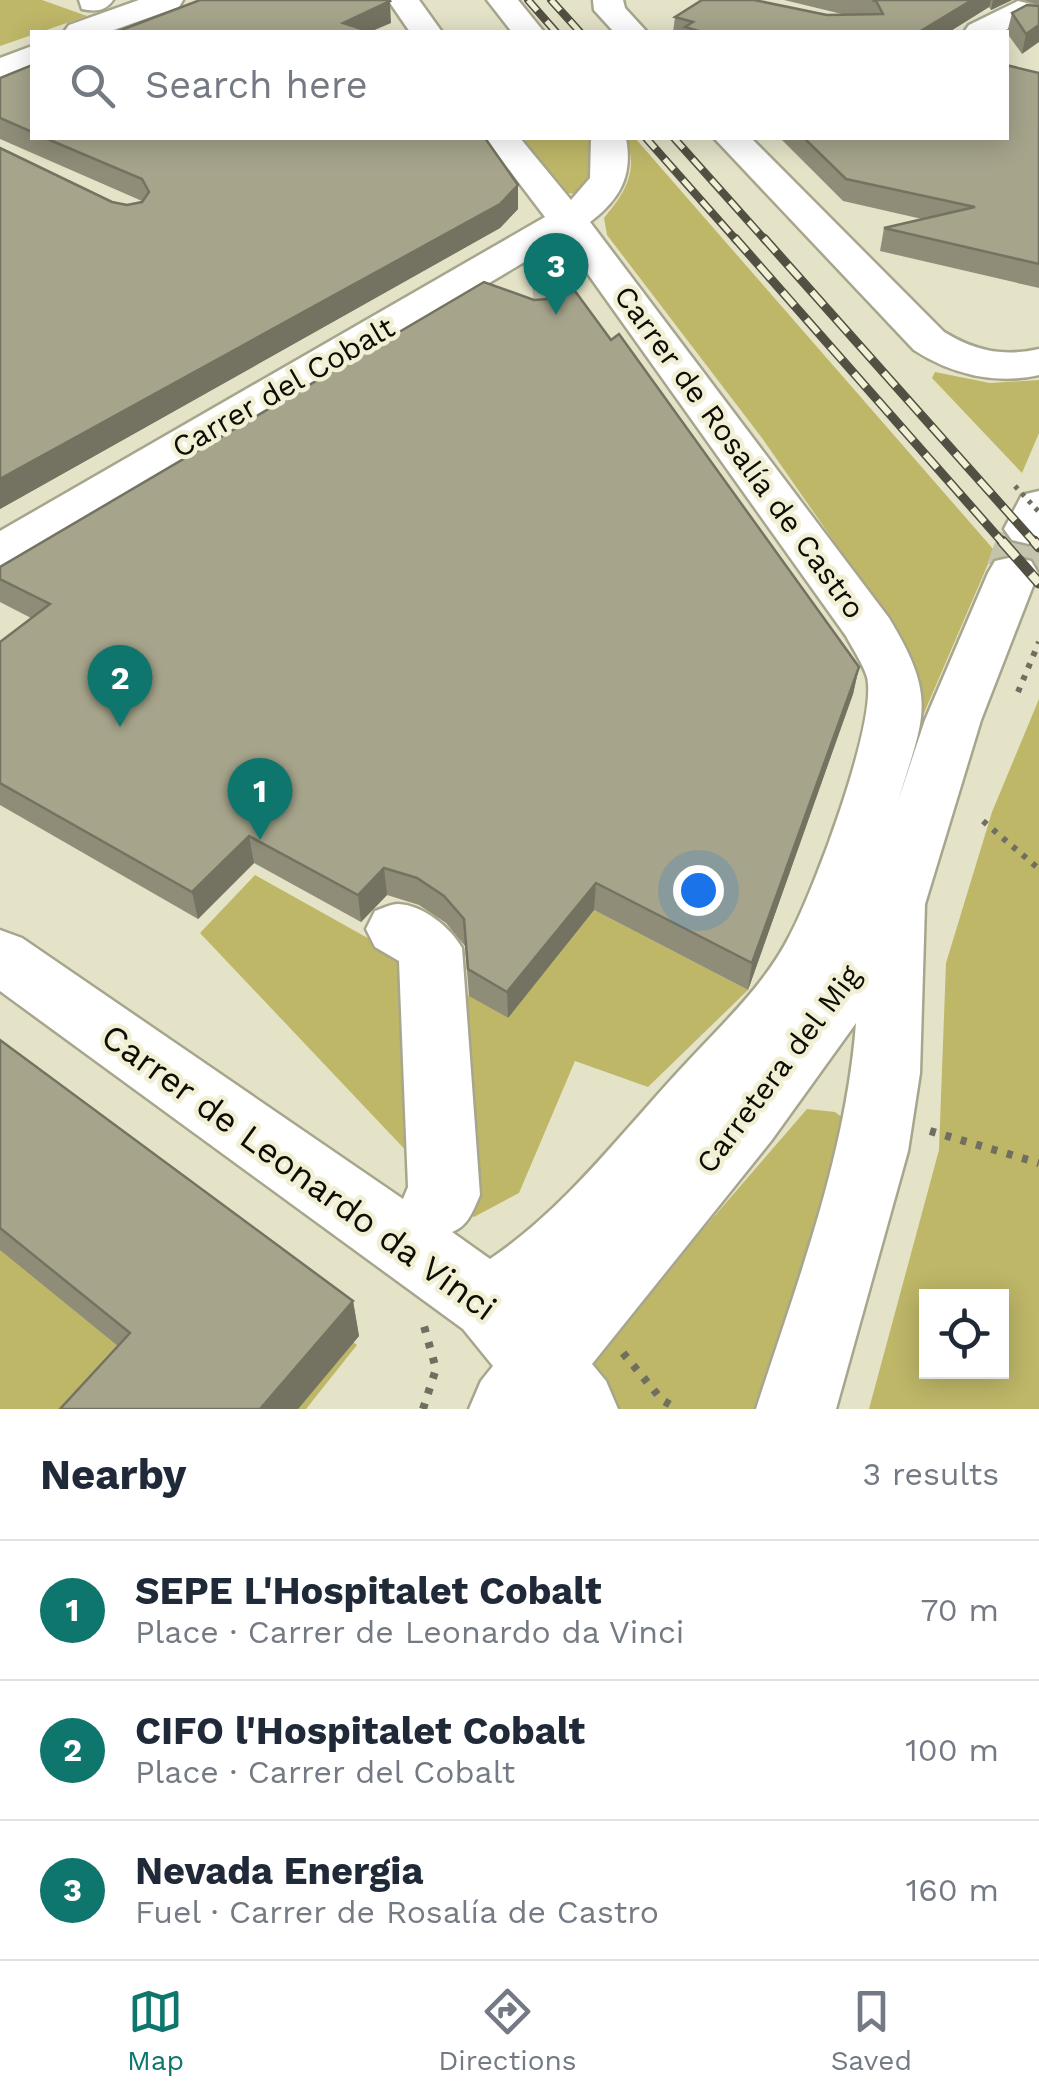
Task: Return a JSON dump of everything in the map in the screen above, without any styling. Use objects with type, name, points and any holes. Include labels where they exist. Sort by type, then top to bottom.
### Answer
[{"type":"street","points":[[608,0],[610,10],[629,30]]},
{"type":"street","points":[[91,18],[180,6]]},
{"type":"street","points":[[145,30],[180,6]]},
{"type":"street","points":[[983,30],[1018,10],[1039,16]]},
{"type":"street","points":[[0,62],[30,54]]},
{"type":"street","points":[[0,70],[30,54]]},
{"type":"street","points":[[0,88],[30,77]]},
{"type":"street","name":"Carrer de Rosalía de Castro","points":[[504,140],[566,221],[608,305],[870,631],[882,650],[897,692]]},
{"type":"street","points":[[566,221],[591,205],[608,182],[612,156],[608,140]]},
{"type":"street","points":[[733,140],[928,342],[975,362],[1001,366],[1039,362]]},
{"type":"street","name":"Carrer del Cobalt","points":[[0,552],[488,290],[566,221]]},
{"type":"street","name":"Carretera del Mig","points":[[543,1395],[829,1010],[896,900],[954,720],[1027,521]]},
{"type":"street","name":"Carretera del Mig","points":[[490,1302],[549,1262],[608,1200],[776,1009],[816,950],[852,859],[895,720],[897,692]]},
{"type":"street","points":[[796,1409],[873,1150],[886,1073],[896,900]]},
{"type":"street","points":[[397,929],[430,948],[444,1195],[436,1206]]},
{"type":"street","name":"Carrer de Leonardo da Vinci","points":[[0,956],[490,1302],[543,1395]]},
{"type":"path","points":[[984,821],[1039,869]]},
{"type":"path","points":[[928,1131],[1039,1163]]},
{"type":"path","points":[[416,1318],[426,1330],[436,1369],[423,1409]]},
{"type":"path","points":[[616,1344],[662,1400],[678,1409]]},
{"type":"shaded area","points":[[0,0],[42,0],[87,16],[46,30],[30,30],[30,36],[0,46]]},
{"type":"shaded area","points":[[523,140],[590,140],[598,168],[577,194],[566,193]]},
{"type":"shaded area","points":[[627,140],[637,140],[994,550],[912,741],[902,639],[762,438],[607,235],[604,218],[628,181],[630,150]]},
{"type":"shaded area","points":[[935,372],[990,383],[1039,380],[1039,433],[1022,473],[932,378]]},
{"type":"shaded area","points":[[1039,699],[1039,1409],[869,1409],[939,1150],[946,963],[992,812]]},
{"type":"shaded area","points":[[255,875],[423,969],[431,1177],[200,933]]},
{"type":"shaded area","points":[[594,910],[748,990],[648,1087],[575,1061],[519,1193],[474,1217],[456,1204],[447,983],[508,1018]]},
{"type":"shaded area","points":[[0,1077],[357,1345],[306,1409],[0,1409]]},
{"type":"shaded area","points":[[807,1109],[835,1112],[856,1128],[763,1409],[613,1409],[589,1361]]},
{"type":"building","points":[[200,0],[390,1],[343,23],[365,30],[121,30]]},
{"type":"building","points":[[702,0],[754,0],[827,15],[883,14],[872,0],[972,0],[922,30],[695,30],[685,27],[693,22],[675,17]]},
{"type":"building","points":[[1027,5],[1039,6],[1039,25],[1026,34],[1012,13]]},
{"type":"building","points":[[30,66],[30,131],[0,118],[0,78]]},
{"type":"building","points":[[1009,66],[1039,73],[1039,264],[884,228],[975,207],[846,179],[806,140],[1009,140]]},
{"type":"building","points":[[50,140],[486,140],[518,185],[500,204],[0,479],[0,148],[112,202],[142,202],[149,192],[142,179]]},
{"type":"building","points":[[538,266],[558,268],[611,340],[619,334],[859,667],[752,963],[596,883],[507,992],[468,969],[464,919],[444,896],[417,878],[384,868],[358,895],[249,836],[192,892],[0,783],[0,642],[50,604],[0,579],[0,567],[484,282],[534,300],[562,298],[568,285],[562,276]]},
{"type":"building","points":[[0,1040],[353,1301],[260,1409],[60,1409],[130,1333],[0,1228]]},
{"type":"tunnel","points":[[533,299],[561,298]]},
{"type":"tunnel","points":[[1025,541],[1029,529]]},
{"type":"tunnel","points":[[1013,573],[1025,541]]},
{"type":"railway","points":[[528,0],[554,30]]},
{"type":"railway","points":[[551,0],[578,30]]},
{"type":"railway","points":[[648,140],[737,241]]},
{"type":"railway","points":[[676,140],[766,241]]},
{"type":"railway","points":[[735,238],[1004,544]]},
{"type":"railway","points":[[764,238],[1036,544]]},
{"type":"railway","points":[[1002,541],[1039,583]]},
{"type":"railway","points":[[1034,541],[1039,547]]},
{"type":"place","name":"Nevada Energia","points":[[556,315]]},
{"type":"place","name":"CIFO l'Hospitalet Cobalt","points":[[120,727]]},
{"type":"place","name":"SEPE L'Hospitalet Cobalt","points":[[260,840]]}]
